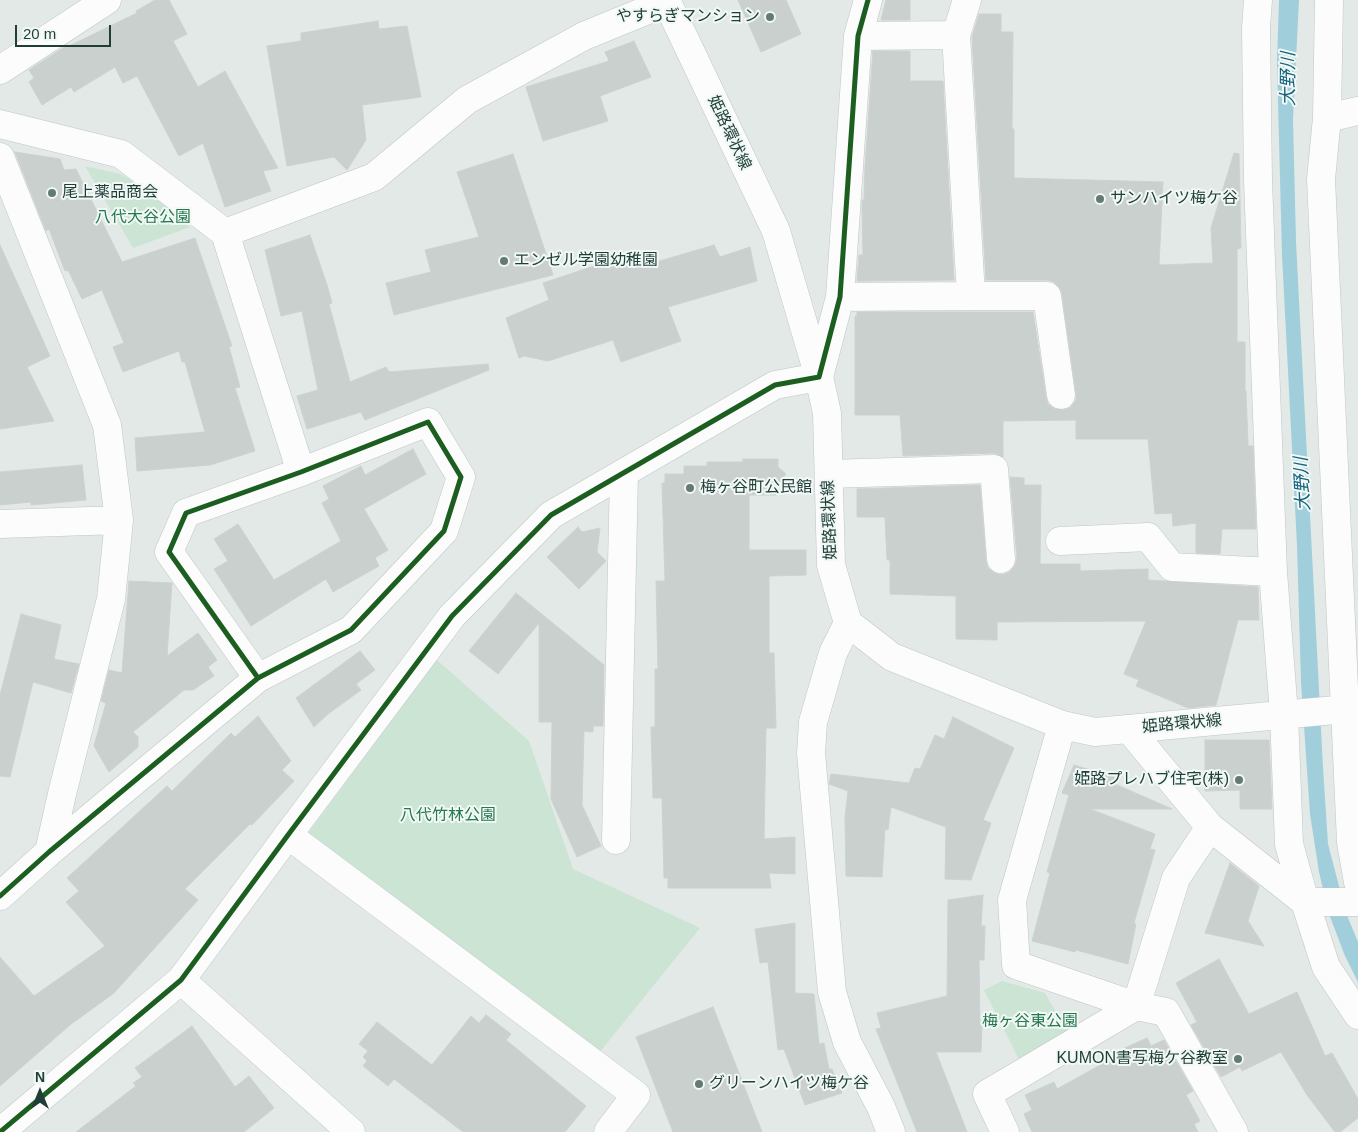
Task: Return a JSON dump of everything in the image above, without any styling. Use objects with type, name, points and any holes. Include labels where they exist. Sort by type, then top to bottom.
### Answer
[{"type":"street","points":[[0,70],[107,0]]},
{"type":"street","points":[[0,1132],[181,980],[452,616],[551,515],[775,385],[819,377],[840,297],[858,36],[868,0]]},
{"type":"street","points":[[967,0],[956,35],[971,296]]},
{"type":"street","points":[[1258,0],[1256,28],[1258,181],[1273,572],[1284,714],[1289,844],[1326,967],[1358,1015]]},
{"type":"street","points":[[1329,0],[1327,118],[1321,179],[1351,708],[1350,842],[1358,882]]},
{"type":"street","points":[[225,233],[374,177],[467,100],[584,36],[666,1]]},
{"type":"street","name":"姫路環状線","points":[[666,1],[776,231],[819,377],[827,413],[831,565],[848,623],[892,657],[1062,725],[1095,732],[1351,708]]},
{"type":"street","points":[[858,36],[956,35]]},
{"type":"street","points":[[1327,118],[1358,111]]},
{"type":"street","points":[[0,124],[121,154],[225,233],[301,472]]},
{"type":"street","points":[[0,157],[107,425],[119,520],[111,599],[49,852]]},
{"type":"street","points":[[840,297],[1047,296],[1061,395]]},
{"type":"street","points":[[0,896],[49,852],[258,678],[351,630],[444,531],[461,477],[428,422],[301,472],[186,513],[169,552],[258,678]]},
{"type":"street","points":[[829,474],[994,469],[1001,559]]},
{"type":"street","points":[[616,840],[624,473]]},
{"type":"street","points":[[0,524],[119,520]]},
{"type":"street","points":[[1060,541],[1148,537],[1172,567],[1273,572]]},
{"type":"street","points":[[848,623],[833,653],[812,722],[811,752],[832,992],[848,1042],[881,1107],[891,1132]]},
{"type":"street","points":[[1062,725],[1012,900],[1016,964],[1136,1006],[1166,1012],[1234,1132]]},
{"type":"street","points":[[1129,729],[1210,827],[1305,902],[1358,902]]},
{"type":"street","points":[[1005,1132],[987,1094],[1136,1006],[1176,878],[1210,827]]},
{"type":"street","points":[[288,835],[636,1096],[608,1132]]},
{"type":"street","points":[[181,980],[334,1127]]},
{"type":"green space","name":"八代大谷公園","points":[[85,166],[120,174],[151,191],[190,227],[133,248]]},
{"type":"green space","name":"八代竹林公園","points":[[437,660],[529,741],[573,869],[700,928],[599,1053],[306,836]]},
{"type":"green space","name":"梅ヶ谷東公園","points":[[1002,981],[1045,993],[1068,1033],[1019,1059],[984,990]]},
{"type":"water","name":"大野川","points":[[1279,0],[1299,0],[1293,120],[1296,242],[1323,768],[1328,844],[1346,913],[1358,942],[1358,982],[1345,956],[1329,914],[1319,872],[1310,814],[1301,682],[1297,545],[1282,255],[1277,62]]},
{"type":"building","points":[[155,0],[169,0],[187,34],[173,41],[198,87],[225,71],[278,168],[263,171],[271,191],[225,207],[203,143],[179,156],[137,76],[123,83],[115,67],[74,92],[71,87],[42,105],[29,82],[34,78],[29,70],[66,46],[137,13],[136,11]]},
{"type":"building","name":"やすらぎマンション","points":[[738,0],[786,0],[801,34],[761,52]]},
{"type":"building","points":[[886,0],[910,0],[910,20],[881,20]]},
{"type":"building","points":[[979,14],[1001,14],[1001,32],[1013,32],[1012,129],[1014,129],[1014,178],[1163,182],[1159,265],[1213,263],[1211,228],[1234,153],[1239,154],[1241,248],[1237,249],[1237,342],[1245,342],[1248,446],[1253,446],[1256,529],[1222,529],[1220,554],[1196,553],[1196,523],[1173,526],[1172,513],[1155,514],[1148,439],[1076,439],[1076,420],[1003,421],[1003,457],[994,453],[903,456],[900,415],[855,415],[855,316],[857,316],[857,312],[1033,312],[1048,404],[1055,409],[1063,410],[1070,408],[1076,400],[1062,294],[1059,287],[1054,282],[1047,280],[986,280],[972,37]]},
{"type":"building","points":[[378,21],[379,29],[407,26],[421,97],[362,105],[366,140],[347,170],[334,157],[287,166],[267,46],[301,41],[301,33]]},
{"type":"building","points":[[634,41],[651,77],[600,96],[608,121],[543,141],[526,87],[609,61],[605,52]]},
{"type":"building","points":[[873,51],[910,51],[910,81],[943,81],[954,280],[857,281],[859,255],[863,255],[862,200],[864,200]]},
{"type":"building","points":[[15,152],[60,159],[64,170],[76,169],[122,262],[195,238],[232,346],[229,347],[240,387],[235,388],[255,451],[210,465],[137,471],[135,438],[205,432],[185,362],[182,362],[179,351],[123,372],[113,347],[124,343],[102,290],[82,299],[68,270],[65,271],[49,229],[46,231]]},
{"type":"building","points":[[513,154],[553,275],[394,315],[386,283],[431,272],[425,250],[479,237],[457,172]]},
{"type":"building","points":[[310,235],[332,303],[329,304],[350,382],[386,367],[389,372],[488,364],[489,370],[365,420],[361,412],[307,429],[297,396],[318,390],[302,311],[281,316],[265,250]]},
{"type":"building","points":[[0,245],[50,356],[27,367],[54,421],[0,429]]},
{"type":"building","points":[[714,245],[720,257],[750,247],[757,281],[668,307],[681,341],[621,362],[613,340],[548,361],[524,356],[519,358],[506,318],[549,300],[543,283],[630,254],[649,253],[653,263]]},
{"type":"building","points":[[413,449],[426,474],[364,509],[388,550],[375,558],[379,566],[333,592],[326,579],[251,626],[214,569],[228,561],[214,539],[238,524],[274,580],[341,541],[322,503],[329,499],[323,486],[361,466],[365,475]]},
{"type":"building","points":[[743,459],[778,459],[778,467],[786,474],[777,485],[777,495],[749,495],[749,550],[806,550],[806,575],[769,576],[769,653],[774,653],[776,728],[766,728],[764,839],[795,837],[795,874],[769,873],[771,888],[668,888],[668,878],[664,878],[662,798],[653,798],[651,727],[655,727],[655,669],[658,669],[656,581],[665,581],[662,483],[665,483],[665,474],[684,474],[684,466],[707,466],[707,462],[743,462]]},
{"type":"building","points":[[82,465],[86,500],[31,505],[31,502],[0,505],[0,472]]},
{"type":"building","points":[[1010,477],[1024,478],[1024,485],[1041,485],[1040,564],[1080,564],[1080,571],[1148,569],[1148,580],[1258,587],[1259,620],[1238,620],[1216,705],[1188,708],[1136,686],[1139,680],[1124,674],[1146,621],[997,622],[997,640],[956,639],[956,596],[890,594],[890,560],[887,560],[885,517],[857,517],[857,489],[980,485],[986,561],[988,568],[1002,575],[1010,572],[1017,558]]},
{"type":"building","points":[[578,527],[582,532],[600,528],[597,552],[606,561],[579,589],[547,557]]},
{"type":"building","points":[[129,581],[172,583],[167,656],[198,633],[217,660],[208,667],[214,676],[193,690],[184,690],[133,732],[138,737],[138,747],[109,772],[94,746],[106,703],[101,701],[109,670],[122,673]]},
{"type":"building","points":[[516,593],[604,665],[603,726],[593,726],[593,732],[584,731],[582,805],[601,846],[577,857],[551,799],[552,722],[539,722],[539,623],[498,674],[469,651]]},
{"type":"building","points":[[21,614],[61,625],[54,659],[79,664],[71,693],[33,682],[10,777],[0,776],[0,695]]},
{"type":"building","points":[[360,651],[375,670],[356,684],[361,690],[328,714],[314,727],[296,698]]},
{"type":"building","points":[[258,716],[291,761],[282,770],[294,781],[252,825],[250,824],[185,889],[198,900],[114,993],[70,1025],[0,1086],[0,957],[34,996],[105,946],[66,902],[79,891],[67,878],[167,786],[172,791],[231,733],[235,737]]},
{"type":"building","points":[[953,717],[1014,748],[983,820],[991,823],[971,880],[945,879],[946,827],[891,807],[888,830],[885,829],[882,877],[846,876],[845,817],[848,791],[829,784],[831,774],[909,783],[915,768],[920,769],[935,735],[944,739]]},
{"type":"building","points":[[1205,740],[1269,740],[1272,809],[1240,809],[1240,790],[1205,791]]},
{"type":"building","points":[[1074,765],[1117,778],[1115,784],[1172,809],[1090,809],[1155,834],[1150,849],[1155,850],[1134,923],[1136,924],[1128,964],[1032,941],[1050,873],[1047,872],[1069,795],[1062,793]]},
{"type":"building","points":[[1230,863],[1259,886],[1248,921],[1264,946],[1205,933]]},
{"type":"building","points":[[983,895],[981,926],[985,926],[984,960],[979,960],[980,1025],[982,1025],[981,1052],[936,1052],[967,1132],[917,1132],[876,1029],[881,1028],[877,1013],[947,996],[948,900]]},
{"type":"building","points":[[795,923],[795,993],[814,994],[819,1044],[824,1043],[829,1069],[832,1069],[842,1093],[805,1105],[784,1049],[778,1050],[768,962],[760,963],[755,929]]},
{"type":"building","points":[[1219,959],[1249,1014],[1297,992],[1325,1056],[1332,1053],[1358,1099],[1358,1118],[1340,1132],[1335,1132],[1307,1095],[1281,1052],[1242,1071],[1240,1067],[1221,1077],[1191,1025],[1197,1022],[1176,983]]},
{"type":"building","name":"グリーンハイツ梅ケ谷","points":[[713,1007],[762,1132],[673,1132],[636,1037]]},
{"type":"building","points":[[486,1015],[511,1034],[506,1040],[586,1106],[565,1132],[463,1132],[394,1079],[388,1086],[363,1066],[367,1061],[363,1057],[368,1051],[359,1044],[377,1022],[432,1065],[471,1016],[479,1023]]},
{"type":"building","points":[[192,1026],[235,1087],[249,1076],[274,1108],[244,1132],[76,1132],[136,1086],[133,1083],[142,1077],[135,1068]]},
{"type":"building","points":[[1147,1038],[1151,1046],[1164,1040],[1193,1091],[1186,1095],[1200,1121],[1194,1124],[1198,1132],[1032,1132],[1024,1114],[1032,1110],[1025,1095],[1054,1082],[1057,1089],[1120,1054],[1118,1051]]},
{"type":"cycle path","points":[[0,1132],[181,980],[452,616],[551,515],[775,385],[819,377],[840,297],[858,36],[868,0]]},
{"type":"cycle path","points":[[0,896],[49,852],[258,678],[351,630],[444,531],[461,477],[428,422],[301,472],[186,513],[169,552],[258,678]]},
{"type":"place","name":"やすらぎマンション","points":[[770,17]]},
{"type":"place","name":"尾上薬品商会","points":[[52,193]]},
{"type":"place","name":"サンハイツ梅ケ谷","points":[[1100,199]]},
{"type":"place","name":"エンゼル学園幼稚園","points":[[504,261]]},
{"type":"place","name":"梅ヶ谷町公民館","points":[[690,488]]},
{"type":"place","name":"姫路プレハブ住宅(株)","points":[[1239,780]]},
{"type":"place","name":"KUMON書写梅ケ谷教室","points":[[1238,1059]]},
{"type":"place","name":"グリーンハイツ梅ケ谷","points":[[699,1084]]}]
